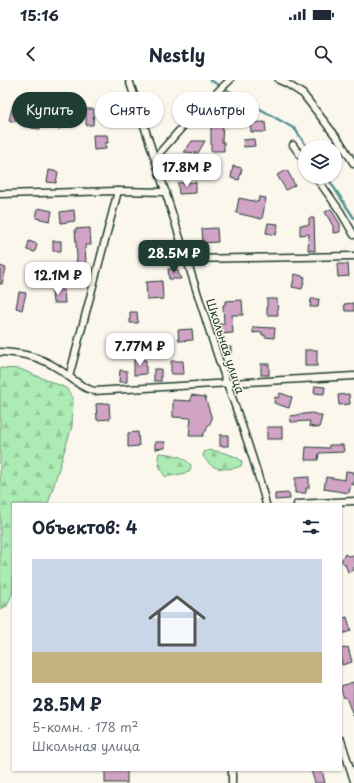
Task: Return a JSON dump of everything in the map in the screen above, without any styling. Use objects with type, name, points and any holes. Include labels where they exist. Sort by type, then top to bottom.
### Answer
[{"type":"street","name":"Школьная улица","points":[[129,80],[166,192],[226,384],[250,446],[266,503]]},
{"type":"street","points":[[155,158],[192,116],[230,80]]},
{"type":"street","points":[[279,80],[303,94],[341,143],[354,164]]},
{"type":"street","points":[[293,146],[298,153]]},
{"type":"street","points":[[321,184],[340,211],[354,235]]},
{"type":"street","points":[[69,377],[118,191]]},
{"type":"street","points":[[0,194],[118,191],[166,192]]},
{"type":"street","points":[[186,259],[354,256]]},
{"type":"street","points":[[0,352],[20,353],[38,357],[57,368],[78,384],[94,391],[354,376]]},
{"type":"street","points":[[317,503],[354,501]]},
{"type":"street","points":[[342,743],[354,781]]},
{"type":"street","points":[[232,771],[232,783]]},
{"type":"green space","points":[[0,368],[20,369],[66,388],[73,398],[72,426],[48,503],[12,503],[12,594],[7,606],[0,609]]},
{"type":"green space","points":[[210,450],[235,457],[242,461],[241,466],[236,468],[221,469],[213,466],[208,463],[203,456],[204,452]]},
{"type":"green space","points":[[159,453],[184,459],[191,465],[190,471],[166,477],[162,473],[158,459]]},
{"type":"building","points":[[12,109],[12,121],[9,120]]},
{"type":"building","points":[[87,109],[94,109],[93,125],[87,125]]},
{"type":"building","points":[[259,122],[265,122],[266,132],[251,132],[251,128],[259,128]]},
{"type":"building","points":[[211,128],[223,128],[222,142],[224,142],[224,151],[211,151]]},
{"type":"building","points":[[93,135],[107,135],[108,143],[105,143],[106,149],[94,150]]},
{"type":"building","points":[[254,139],[255,146],[244,147],[243,140]]},
{"type":"building","points":[[192,141],[205,141],[198,153],[184,152]]},
{"type":"building","points":[[233,166],[242,168],[239,180],[231,178]]},
{"type":"building","points":[[49,170],[58,172],[56,183],[47,182]]},
{"type":"building","points":[[287,170],[295,185],[286,190],[277,175]]},
{"type":"building","points":[[196,182],[196,193],[179,194],[178,183]]},
{"type":"building","points":[[259,197],[266,198],[262,219],[236,213],[239,198],[258,202]]},
{"type":"building","points":[[38,208],[52,211],[50,221],[36,218]]},
{"type":"building","points":[[331,209],[340,224],[340,232],[333,233],[333,226],[325,212]]},
{"type":"building","points":[[74,210],[75,221],[61,223],[60,212]]},
{"type":"building","points":[[309,218],[314,218],[315,251],[308,250],[309,234],[300,235],[300,225],[309,225]]},
{"type":"building","points":[[268,223],[278,224],[276,235],[266,233]]},
{"type":"building","points":[[90,228],[91,245],[85,245],[86,265],[76,265],[77,257],[75,229]]},
{"type":"building","points":[[217,228],[218,242],[203,243],[202,229]]},
{"type":"building","points":[[29,241],[37,244],[35,252],[27,250]]},
{"type":"building","points":[[53,241],[61,241],[61,251],[53,251]]},
{"type":"building","points":[[337,264],[348,264],[349,276],[338,277]]},
{"type":"building","points":[[0,266],[6,268],[2,284],[0,284]]},
{"type":"building","points":[[168,269],[177,269],[181,279],[169,279]]},
{"type":"building","points":[[51,271],[64,271],[63,279],[51,279]]},
{"type":"building","points":[[295,274],[305,277],[302,289],[292,287]]},
{"type":"building","points":[[162,281],[163,299],[147,300],[146,282]]},
{"type":"building","points":[[52,290],[64,290],[65,303],[53,303]]},
{"type":"building","points":[[19,292],[26,293],[22,310],[16,308]]},
{"type":"building","points":[[267,299],[277,299],[278,315],[267,315]]},
{"type":"building","points":[[311,299],[319,299],[318,307],[310,307]]},
{"type":"building","points":[[242,300],[243,315],[232,315],[233,333],[219,334],[218,324],[224,324],[223,305],[225,305],[225,301]]},
{"type":"building","points":[[354,303],[354,311],[345,311],[344,304]]},
{"type":"building","points":[[130,312],[137,312],[138,323],[130,323]]},
{"type":"building","points":[[253,327],[275,328],[274,338],[265,337],[265,335],[262,335],[262,332],[253,333]]},
{"type":"building","points":[[192,329],[193,340],[179,341],[178,330]]},
{"type":"building","points":[[224,347],[231,347],[231,354],[224,355]]},
{"type":"building","points":[[305,350],[317,350],[317,366],[305,366]]},
{"type":"building","points":[[134,360],[146,360],[146,374],[134,375]]},
{"type":"building","points":[[171,361],[183,361],[184,374],[171,374]]},
{"type":"building","points":[[261,364],[269,364],[269,375],[261,375]]},
{"type":"building","points":[[154,369],[161,369],[161,381],[154,381]]},
{"type":"building","points":[[120,370],[127,371],[127,382],[119,382]]},
{"type":"building","points":[[315,386],[325,387],[324,394],[314,393]]},
{"type":"building","points":[[280,393],[292,397],[289,408],[274,403],[275,397],[278,398]]},
{"type":"building","points":[[349,394],[350,404],[339,405],[338,395]]},
{"type":"building","points":[[191,395],[205,397],[212,419],[203,436],[189,436],[191,418],[173,417],[173,400],[191,401]]},
{"type":"building","points":[[109,403],[110,419],[97,420],[96,404]]},
{"type":"building","points":[[312,413],[322,416],[319,428],[309,426],[310,421],[291,422],[290,416]]},
{"type":"building","points":[[267,427],[282,427],[282,439],[267,439]]},
{"type":"building","points":[[138,432],[139,446],[128,447],[128,433]]},
{"type":"building","points":[[220,435],[228,435],[228,446],[220,446]]},
{"type":"building","points":[[155,442],[165,442],[165,448],[155,449]]},
{"type":"building","points":[[329,445],[343,445],[344,452],[319,453],[318,460],[305,460],[306,447],[329,448]]},
{"type":"building","points":[[346,471],[354,472],[354,485],[351,484],[349,493],[324,489],[326,477],[345,480]]},
{"type":"building","points":[[309,477],[309,488],[306,488],[306,493],[295,493],[295,478]]},
{"type":"building","points":[[289,493],[290,499],[275,500],[275,494]]},
{"type":"building","points":[[345,554],[348,556],[354,555],[354,570],[348,572],[342,559]]},
{"type":"building","points":[[347,617],[351,631],[342,634],[342,619]]},
{"type":"building","points":[[348,647],[352,662],[342,665],[342,649]]},
{"type":"building","points":[[353,682],[353,716],[346,697],[344,698],[342,693],[342,686]]},
{"type":"building","points":[[105,771],[127,771],[127,783],[105,783]]},
{"type":"building","points":[[311,771],[322,771],[325,783],[315,783]]},
{"type":"waterway","points":[[210,80],[295,129],[302,140]]},
{"type":"waterway","points":[[332,184],[354,218]]}]
